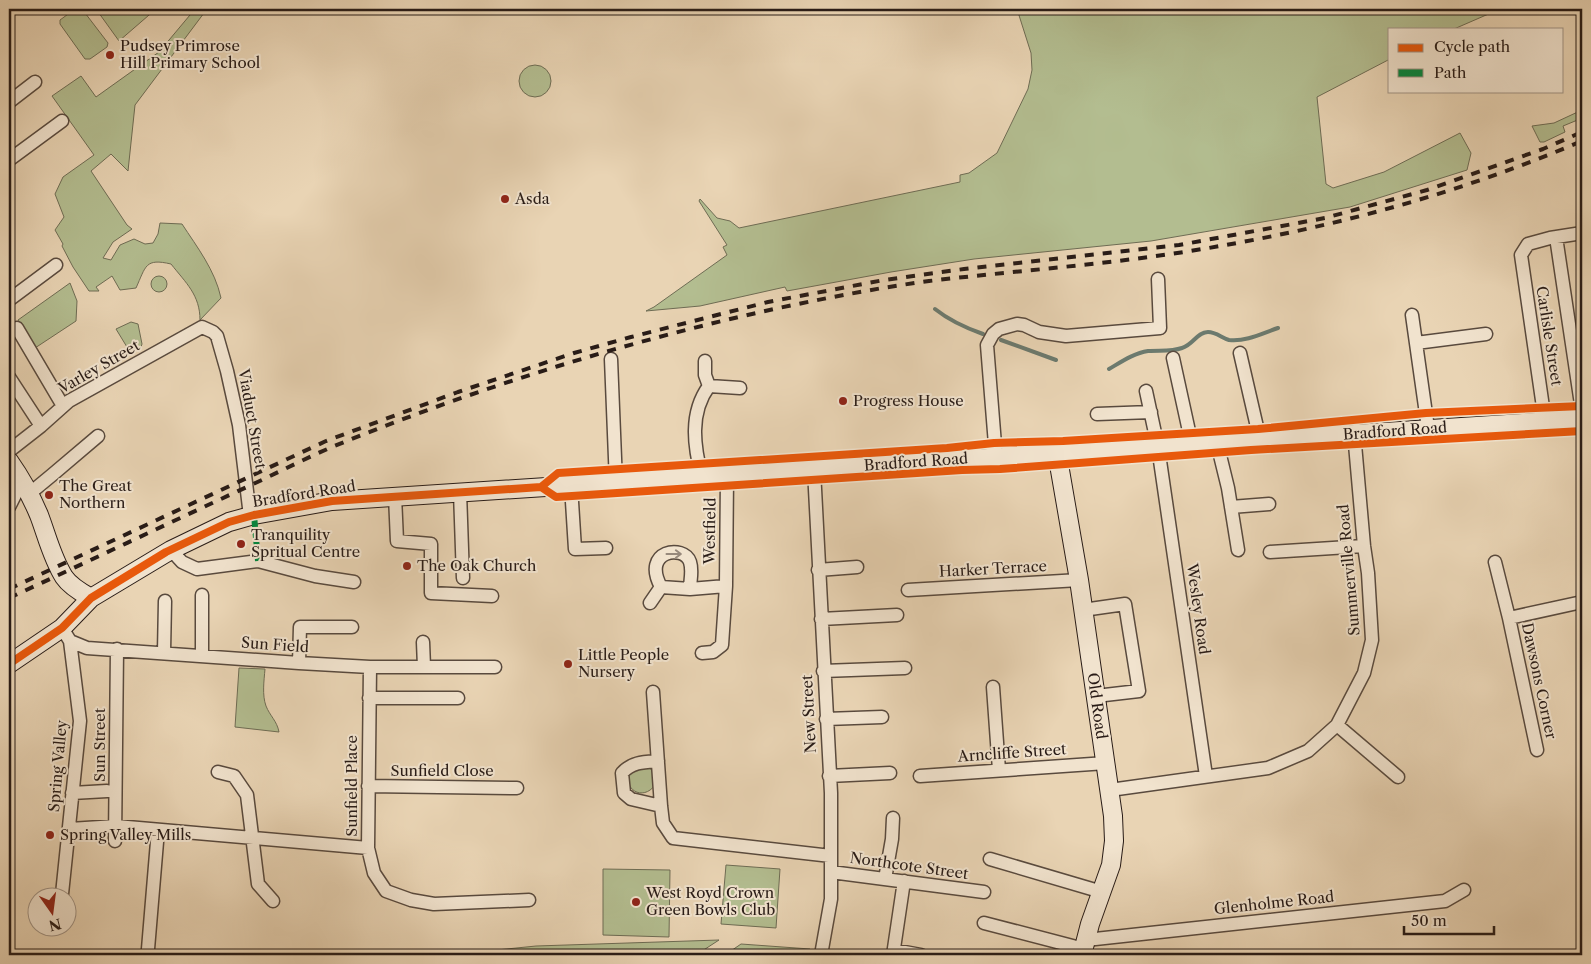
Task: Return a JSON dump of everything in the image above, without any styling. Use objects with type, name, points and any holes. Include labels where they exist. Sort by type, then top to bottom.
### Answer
[{"type":"main road","name":"Bradford Road","points":[[9,664],[66,635],[91,598],[171,550],[229,522],[250,516],[332,501],[1582,419]]},
{"type":"main road","name":"Old Road","points":[[1057,453],[1080,580],[1110,790],[1114,841],[1111,865],[1084,948]]},
{"type":"main road","points":[[9,461],[26,487],[55,559],[65,578],[80,592],[91,598]]},
{"type":"street","points":[[9,102],[35,82]]},
{"type":"street","points":[[9,160],[62,121]]},
{"type":"street","points":[[1582,233],[1556,237],[1582,411]]},
{"type":"street","name":"Carlisle Street","points":[[1545,421],[1521,255],[1528,244],[1556,237]]},
{"type":"street","points":[[9,300],[56,265]]},
{"type":"street","points":[[996,457],[987,345],[993,334],[999,329],[1017,324],[1039,332],[1066,336],[1160,328],[1158,279]]},
{"type":"street","points":[[1412,315],[1428,428]]},
{"type":"street","name":"Varley Street","points":[[9,451],[70,400],[116,373],[202,327],[213,332]]},
{"type":"street","points":[[17,328],[63,406]]},
{"type":"street","name":"Viaduct Street","points":[[213,332],[217,336],[227,370],[239,425],[250,516]]},
{"type":"street","points":[[1416,343],[1486,334]]},
{"type":"street","points":[[1240,353],[1260,440]]},
{"type":"street","points":[[1173,358],[1192,445]]},
{"type":"street","points":[[611,360],[616,483]]},
{"type":"street","points":[[705,361],[704,375],[709,386]]},
{"type":"street","points":[[10,378],[41,426]]},
{"type":"street","points":[[709,386],[740,388]]},
{"type":"street","points":[[702,477],[695,448],[695,420],[702,396],[709,386]]},
{"type":"street","name":"Wesley Road","points":[[1146,391],[1158,447],[1206,776]]},
{"type":"street","points":[[1097,414],[1151,412]]},
{"type":"street","name":"Summerville Road","points":[[1110,790],[1268,768],[1308,751],[1337,725],[1364,674],[1372,640],[1368,573],[1354,433]]},
{"type":"street","points":[[9,507],[26,487],[52,476],[98,436]]},
{"type":"street","points":[[1217,443],[1238,550]]},
{"type":"street","name":"New Street","points":[[814,470],[829,776],[831,856],[831,899],[821,955]]},
{"type":"street","name":"Westfield","points":[[702,653],[713,652],[722,645],[726,586],[727,476]]},
{"type":"street","points":[[571,486],[575,549],[606,548]]},
{"type":"street","points":[[460,492],[463,578]]},
{"type":"street","points":[[395,496],[397,541],[431,544],[431,593],[492,596]]},
{"type":"street","points":[[1231,507],[1269,504]]},
{"type":"street","points":[[1270,552],[1364,546]]},
{"type":"street","points":[[171,550],[182,562],[197,569],[258,561],[315,576],[354,582]]},
{"type":"street","name":"Westfield","points":[[690,589],[692,571],[690,560],[684,554],[674,552],[665,554],[655,567],[656,577],[661,587],[690,589],[726,586]]},
{"type":"street","name":"Dawsons Corner","points":[[1495,562],[1537,750]]},
{"type":"street","points":[[818,570],[857,567]]},
{"type":"street","name":"Harker Terrace","points":[[908,590],[1080,580]]},
{"type":"street","points":[[650,603],[661,587]]},
{"type":"street","points":[[202,595],[202,656]]},
{"type":"street","points":[[164,652],[165,601]]},
{"type":"street","name":"Dawsons Corner","points":[[1509,618],[1582,602]]},
{"type":"street","points":[[1083,610],[1125,604],[1139,691],[1096,696]]},
{"type":"street","points":[[820,619],[897,615]]},
{"type":"street","points":[[299,663],[300,627],[352,627]]},
{"type":"street","name":"Sun Field","points":[[66,635],[87,648],[370,667],[495,667]]},
{"type":"street","name":"Spring Valley","points":[[63,886],[80,721],[66,635]]},
{"type":"street","points":[[423,642],[424,667]]},
{"type":"street","name":"Sun Street","points":[[115,841],[117,649]]},
{"type":"street","name":"Sunfield Place","points":[[70,829],[116,826],[368,848],[370,667]]},
{"type":"street","points":[[823,671],[905,668]]},
{"type":"street","points":[[993,687],[999,770]]},
{"type":"street","points":[[653,692],[663,823],[673,838],[831,856]]},
{"type":"street","points":[[369,698],[458,698]]},
{"type":"street","points":[[826,719],[882,717]]},
{"type":"street","points":[[1337,725],[1398,777]]},
{"type":"street","points":[[658,761],[640,762],[628,767],[622,773],[624,793],[632,799],[661,806]]},
{"type":"street","name":"Arncliffe Street","points":[[920,776],[1106,763]]},
{"type":"street","points":[[218,772],[234,776],[247,795],[258,884],[273,901]]},
{"type":"street","points":[[829,776],[890,773]]},
{"type":"street","name":"Sunfield Close","points":[[368,786],[517,788]]},
{"type":"street","points":[[72,793],[107,792]]},
{"type":"street","points":[[885,879],[892,840],[893,818]]},
{"type":"street","points":[[148,949],[158,830]]},
{"type":"street","points":[[368,848],[374,873],[386,891],[411,900],[434,904],[529,900]]},
{"type":"street","points":[[990,858],[1102,892]]},
{"type":"street","name":"Northcote Street","points":[[831,872],[984,892]]},
{"type":"street","points":[[904,882],[894,953],[921,955]]},
{"type":"street","name":"Glenholme Road","points":[[1084,948],[1445,901],[1464,890]]},
{"type":"street","points":[[984,923],[1084,948]]},
{"type":"green space","points":[[75,9],[82,9],[108,43],[107,47],[90,59],[85,59],[60,24],[60,20]]},
{"type":"green space","points":[[96,9],[156,9],[119,41]]},
{"type":"green space","points":[[195,9],[207,9],[135,105],[128,171],[111,154],[91,171],[127,225],[132,229],[113,242],[103,258],[111,260],[120,245],[134,239],[145,244],[153,243],[158,234],[160,223],[182,224],[210,268],[221,298],[200,320],[198,303],[195,296],[171,264],[162,262],[151,263],[142,274],[136,288],[120,290],[112,276],[96,287],[99,291],[89,291],[73,267],[55,230],[64,217],[55,194],[63,177],[94,155],[52,96],[81,76],[96,97],[159,52]]},
{"type":"green space","points":[[1017,9],[1500,9],[1456,28],[1388,28],[1388,60],[1317,97],[1326,184],[1333,188],[1384,172],[1460,133],[1471,153],[1467,170],[1350,207],[1151,241],[974,259],[787,291],[785,287],[700,306],[646,311],[727,255],[723,247],[727,245],[699,201],[700,199],[717,218],[730,221],[739,228],[960,182],[960,175],[969,173],[997,153],[1028,89],[1032,70],[1031,53]]},
{"type":"green space","points":[[535,65],[547,69],[551,81],[547,93],[535,97],[523,93],[519,81],[523,69]]},
{"type":"green space","points":[[1582,110],[1582,124],[1580,119],[1563,126],[1565,132],[1540,142],[1532,126],[1554,123]]},
{"type":"green space","points":[[159,276],[167,284],[159,292],[151,284]]},
{"type":"green space","points":[[70,283],[77,301],[76,321],[35,348],[18,320]]},
{"type":"green space","points":[[131,322],[138,324],[142,344],[141,347],[130,352],[116,329]]},
{"type":"green space","points":[[239,668],[265,669],[265,702],[279,732],[235,727]]},
{"type":"green space","points":[[647,766],[654,772],[655,785],[645,793],[639,793],[631,788],[629,777],[631,771]]},
{"type":"green space","points":[[726,865],[780,869],[776,928],[721,924]]},
{"type":"green space","name":"West Royd Crown Green Bowls Club","points":[[603,869],[670,870],[669,937],[603,935]]},
{"type":"green space","points":[[719,940],[696,955],[448,955],[536,946]]},
{"type":"green space","points":[[741,944],[810,949],[809,955],[725,955]]},
{"type":"waterway","points":[[935,309],[958,324],[983,334]]},
{"type":"waterway","points":[[1109,369],[1143,352],[1182,348],[1201,334],[1208,332],[1229,340],[1242,340],[1278,328]]},
{"type":"waterway","points":[[1001,340],[1056,360]]},
{"type":"railway","points":[[9,589],[326,441],[458,392],[574,353],[768,302],[884,280],[1179,245],[1325,218],[1427,190],[1543,149],[1582,132]]},
{"type":"railway","points":[[9,598],[332,447],[440,406],[606,352],[718,322],[871,290],[929,281],[1152,257],[1287,233],[1387,209],[1436,194],[1534,161],[1582,141]]},
{"type":"marked path","points":[[254,515],[258,561]]},
{"type":"cycle path","points":[[541,487],[558,473],[947,448],[994,443],[1063,441],[1258,429],[1426,413],[1582,406]]},
{"type":"cycle path","points":[[541,487],[556,497],[1000,469],[1251,450],[1582,431]]},
{"type":"cycle path","points":[[9,664],[62,628],[91,598],[166,552],[229,522],[254,515],[332,501],[541,487]]},
{"type":"place","name":"Pudsey Primrose Hill Primary School","points":[[110,55]]},
{"type":"place","name":"Asda","points":[[505,199]]},
{"type":"place","name":"Progress House","points":[[843,401]]},
{"type":"place","name":"The Great Northern","points":[[49,495]]},
{"type":"place","name":"Tranquility Spritual Centre","points":[[241,544]]},
{"type":"place","name":"The Oak Church","points":[[407,566]]},
{"type":"place","name":"Little People Nursery","points":[[568,664]]},
{"type":"place","name":"Spring Valley Mills","points":[[50,835]]},
{"type":"place","name":"West Royd Crown Green Bowls Club","points":[[636,902]]}]
